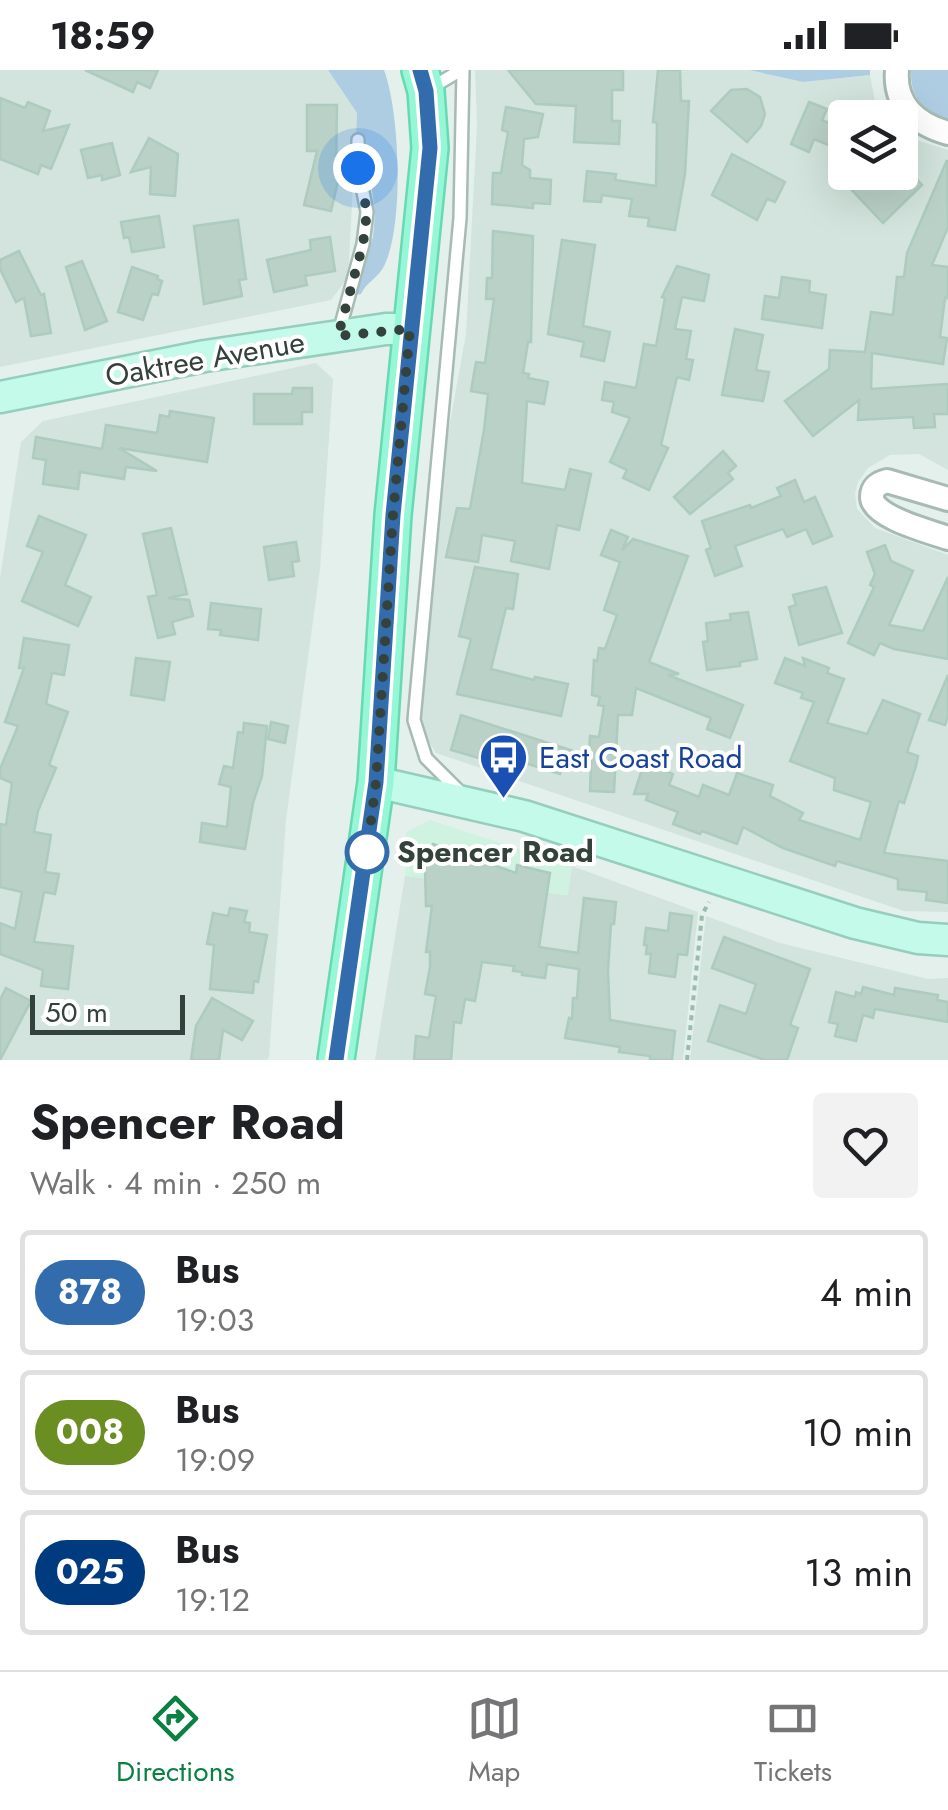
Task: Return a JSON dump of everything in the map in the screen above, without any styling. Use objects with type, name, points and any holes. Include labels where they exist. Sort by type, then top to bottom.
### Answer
[{"type":"main road","points":[[336,1060],[376,782],[393,515],[430,148],[423,80]]},
{"type":"street","points":[[897,70],[898,92],[912,116],[948,133]]},
{"type":"street","name":"Oaktree Avenue","points":[[0,397],[205,356],[410,329]]},
{"type":"street","points":[[948,500],[887,480],[877,485],[872,495],[874,506],[883,514],[948,538]]},
{"type":"street","points":[[376,782],[524,816],[855,923],[918,938],[948,940]]},
{"type":"lane","points":[[423,80],[462,70],[460,218],[414,720],[426,758],[437,773],[474,803]]},
{"type":"lane","points":[[338,336],[363,244],[367,212],[358,168],[358,140]]},
{"type":"path","points":[[686,1060],[702,916],[720,881]]},
{"type":"shaded area","points":[[0,70],[328,70],[357,113],[348,277],[331,300],[0,367]]},
{"type":"shaded area","points":[[328,70],[384,70],[394,113],[398,167],[391,245],[383,269],[361,294],[353,295],[373,237],[375,213],[365,136],[356,135],[357,113]]},
{"type":"shaded area","points":[[475,70],[749,70],[803,82],[870,75],[875,100],[828,100],[828,190],[918,190],[918,141],[948,150],[948,470],[919,454],[890,455],[868,468],[855,493],[857,509],[875,528],[948,555],[948,912],[904,911],[436,753],[420,727],[442,467],[466,334],[477,126]]},
{"type":"shaded area","points":[[749,70],[870,70],[870,75],[803,82]]},
{"type":"shaded area","points":[[911,70],[948,70],[948,121],[920,102]]},
{"type":"shaded area","points":[[316,363],[333,379],[320,569],[286,820],[269,1057],[0,1060],[0,578],[21,442],[43,421]]},
{"type":"shaded area","points":[[430,820],[572,866],[568,895],[405,876],[406,832]]},
{"type":"shaded area","points":[[572,866],[698,912],[683,1060],[375,1060],[405,876],[567,895]]},
{"type":"shaded area","points":[[706,916],[780,943],[928,979],[948,978],[948,1060],[690,1060]]},
{"type":"building","points":[[85,70],[158,70],[150,88],[137,82],[133,92]]},
{"type":"building","points":[[508,70],[623,70],[623,90],[612,90],[612,121],[620,121],[619,144],[574,142],[576,106],[536,104]]},
{"type":"building","points":[[658,70],[680,70],[681,101],[689,101],[685,174],[675,230],[648,226],[649,218],[629,216],[632,199],[602,195],[601,202],[584,201],[587,171],[616,174],[615,180],[656,186],[657,123],[653,122]]},
{"type":"building","points":[[747,89],[760,97],[765,114],[761,126],[747,142],[711,111],[731,90]]},
{"type":"building","points":[[0,98],[25,108],[28,102],[50,111],[43,131],[69,125],[51,169],[41,165],[38,174],[0,159]]},
{"type":"building","points":[[809,102],[827,109],[822,120],[828,123],[828,145],[814,139],[809,152],[791,144]]},
{"type":"building","points":[[307,105],[337,105],[336,172],[340,173],[331,211],[304,205],[317,151],[307,151]]},
{"type":"building","points":[[506,107],[543,114],[538,137],[524,139],[522,165],[530,170],[530,178],[551,180],[550,204],[533,203],[533,208],[492,204],[493,173],[501,173],[508,132],[502,130]]},
{"type":"building","points":[[149,138],[178,154],[175,196],[150,194],[151,167],[131,172]]},
{"type":"building","points":[[112,143],[120,175],[102,180],[102,175],[88,178],[81,150]]},
{"type":"building","points":[[732,154],[785,182],[775,202],[767,199],[757,220],[712,195]]},
{"type":"building","points":[[947,160],[948,227],[932,265],[948,267],[948,298],[940,337],[947,338],[943,364],[872,353],[871,389],[948,384],[948,414],[934,414],[935,427],[914,428],[913,417],[858,420],[859,400],[813,436],[785,401],[829,369],[830,350],[865,352],[871,312],[893,315],[897,277],[904,277],[907,253]]},
{"type":"building","points":[[852,190],[917,190],[883,223]]},
{"type":"building","points":[[159,216],[164,247],[132,252],[121,222]]},
{"type":"building","points":[[238,220],[246,279],[239,280],[242,296],[204,304],[194,226]]},
{"type":"building","points":[[493,231],[533,236],[531,342],[523,373],[529,374],[528,378],[548,382],[544,404],[527,401],[522,483],[565,490],[570,469],[591,474],[579,530],[557,525],[549,569],[511,561],[515,541],[482,535],[478,562],[446,557],[457,508],[470,509],[484,430],[488,394],[471,391],[476,362],[485,363],[494,299],[486,299],[487,278],[492,278]]},
{"type":"building","points":[[330,237],[335,271],[305,276],[307,285],[274,292],[267,260],[311,250],[310,240]]},
{"type":"building","points":[[562,240],[595,245],[583,326],[610,332],[604,361],[581,356],[584,342],[548,334]]},
{"type":"building","points":[[19,251],[41,295],[44,294],[51,333],[31,336],[24,298],[16,302],[0,269],[0,260]]},
{"type":"building","points":[[82,261],[107,321],[85,330],[66,267]]},
{"type":"building","points":[[677,266],[709,275],[704,301],[682,297],[675,329],[691,331],[686,359],[693,360],[689,380],[677,377],[661,445],[668,448],[649,490],[623,478],[627,470],[610,462],[630,418],[612,412],[614,402],[602,400],[605,382],[636,388],[644,344],[656,346],[665,298],[662,297]]},
{"type":"building","points":[[132,267],[162,281],[158,295],[152,294],[143,320],[118,312]]},
{"type":"building","points":[[782,277],[810,281],[809,292],[826,295],[822,328],[762,319],[765,296],[779,298]]},
{"type":"building","points":[[735,329],[763,335],[756,370],[769,372],[763,401],[722,395]]},
{"type":"building","points":[[293,388],[312,388],[312,412],[302,412],[302,424],[254,424],[254,394],[292,394]]},
{"type":"building","points":[[170,411],[214,418],[207,462],[119,448],[157,471],[126,467],[124,479],[80,472],[78,489],[43,484],[46,460],[33,458],[36,437],[102,449],[106,425],[157,433],[160,415],[169,417]]},
{"type":"building","points":[[723,451],[736,466],[728,473],[733,479],[690,514],[674,497]]},
{"type":"building","points":[[795,480],[804,502],[815,497],[832,536],[813,544],[806,529],[787,537],[783,529],[735,546],[742,566],[715,576],[702,521],[781,496],[777,488]]},
{"type":"building","points":[[39,516],[86,535],[65,585],[91,597],[78,626],[22,601],[43,552],[27,546]]},
{"type":"building","points":[[171,528],[187,594],[168,598],[189,600],[193,616],[172,622],[175,634],[158,638],[148,597],[157,595],[143,534]]},
{"type":"building","points":[[611,530],[628,537],[622,550],[633,539],[688,556],[649,662],[679,674],[668,675],[743,705],[730,738],[707,729],[711,718],[636,688],[632,715],[618,715],[614,792],[590,791],[591,762],[563,764],[560,774],[509,758],[506,766],[451,750],[461,715],[589,756],[590,736],[599,737],[604,706],[598,705],[600,697],[592,695],[594,660],[597,661],[599,648],[605,649],[617,615],[604,610],[620,562],[601,555]]},
{"type":"building","points":[[296,542],[299,561],[292,562],[294,576],[269,580],[264,547]]},
{"type":"building","points":[[885,545],[891,561],[913,571],[889,625],[923,631],[948,577],[948,659],[880,643],[874,655],[848,643],[874,587],[870,585],[875,574],[867,552]]},
{"type":"building","points":[[475,567],[518,574],[513,609],[506,608],[491,669],[568,684],[561,716],[457,694],[471,639],[459,636]]},
{"type":"building","points":[[826,587],[842,633],[799,645],[789,607],[796,605],[793,595]]},
{"type":"building","points":[[211,603],[261,609],[258,640],[220,635],[221,630],[208,629]]},
{"type":"building","points":[[748,612],[757,659],[740,662],[740,666],[707,670],[703,642],[708,641],[706,623],[731,620],[730,614]]},
{"type":"building","points":[[24,638],[69,645],[64,675],[52,673],[46,704],[68,712],[49,765],[56,768],[38,811],[34,832],[51,835],[45,872],[59,874],[55,894],[44,892],[34,942],[73,946],[68,989],[41,986],[43,970],[0,954],[0,923],[15,929],[22,892],[0,887],[0,824],[6,825],[12,783],[0,778],[0,769],[18,726],[5,722],[24,668],[19,668]]},
{"type":"building","points":[[136,658],[170,662],[164,700],[131,695]]},
{"type":"building","points":[[785,658],[805,666],[803,658],[844,679],[827,723],[867,734],[883,700],[920,714],[907,752],[918,756],[916,766],[904,803],[899,801],[884,853],[948,861],[948,903],[926,900],[927,892],[898,889],[898,879],[837,861],[835,866],[783,848],[743,827],[737,844],[702,831],[700,834],[673,824],[678,812],[646,800],[648,794],[634,794],[644,763],[673,774],[669,785],[699,797],[703,785],[729,795],[737,773],[773,785],[770,796],[803,813],[799,820],[860,840],[871,802],[834,790],[835,778],[790,761],[814,702],[801,698],[803,693],[775,683]]},
{"type":"building","points":[[948,675],[948,716],[945,725],[929,720]]},
{"type":"building","points":[[271,722],[288,726],[285,743],[268,739]]},
{"type":"building","points":[[244,723],[267,726],[262,776],[245,849],[200,842],[202,823],[227,827],[231,787],[219,784],[224,766],[233,768],[238,732],[243,733]]},
{"type":"building","points":[[433,844],[516,873],[517,865],[550,873],[539,947],[578,953],[584,898],[616,902],[608,970],[610,1020],[675,1031],[672,1060],[650,1060],[650,1056],[619,1052],[620,1047],[565,1038],[569,1018],[572,1019],[573,998],[577,998],[579,969],[547,964],[545,978],[522,975],[513,971],[514,966],[482,962],[475,1001],[465,999],[461,1023],[454,1022],[451,1060],[414,1060],[416,1036],[429,1038],[436,996],[425,994],[432,906],[426,906],[425,868]]},
{"type":"building","points":[[230,908],[247,911],[244,922],[250,923],[249,932],[267,935],[253,993],[210,989],[214,945],[207,944],[213,913],[228,916]]},
{"type":"building","points":[[670,913],[692,916],[687,955],[678,954],[675,977],[649,973],[651,954],[646,954],[644,945],[646,928],[668,931]]},
{"type":"building","points":[[724,937],[810,969],[790,1025],[798,1028],[787,1060],[765,1060],[708,1041],[720,1005],[746,1014],[756,984],[712,968]]},
{"type":"building","points":[[863,987],[894,995],[895,988],[938,995],[937,1000],[948,1002],[948,1022],[875,1009],[873,1018],[863,1015],[856,1041],[835,1036],[838,1024],[829,1022],[836,992],[855,997]]},
{"type":"building","points":[[6,988],[31,1001],[0,1060],[0,1000]]},
{"type":"building","points":[[212,998],[253,1021],[242,1040],[223,1030],[219,1060],[191,1060],[196,1026]]},
{"type":"bus line","name":"878","points":[[336,1060],[376,782],[393,515],[430,148],[426,91],[420,70]]},
{"type":"place","name":"East Coast Road","points":[[504,800]]},
{"type":"place","name":"Spencer Road","points":[[367,852]]},
{"type":"route","points":[[358,168],[367,212],[356,274],[338,336],[410,329],[393,515],[376,782],[367,852]]}]
